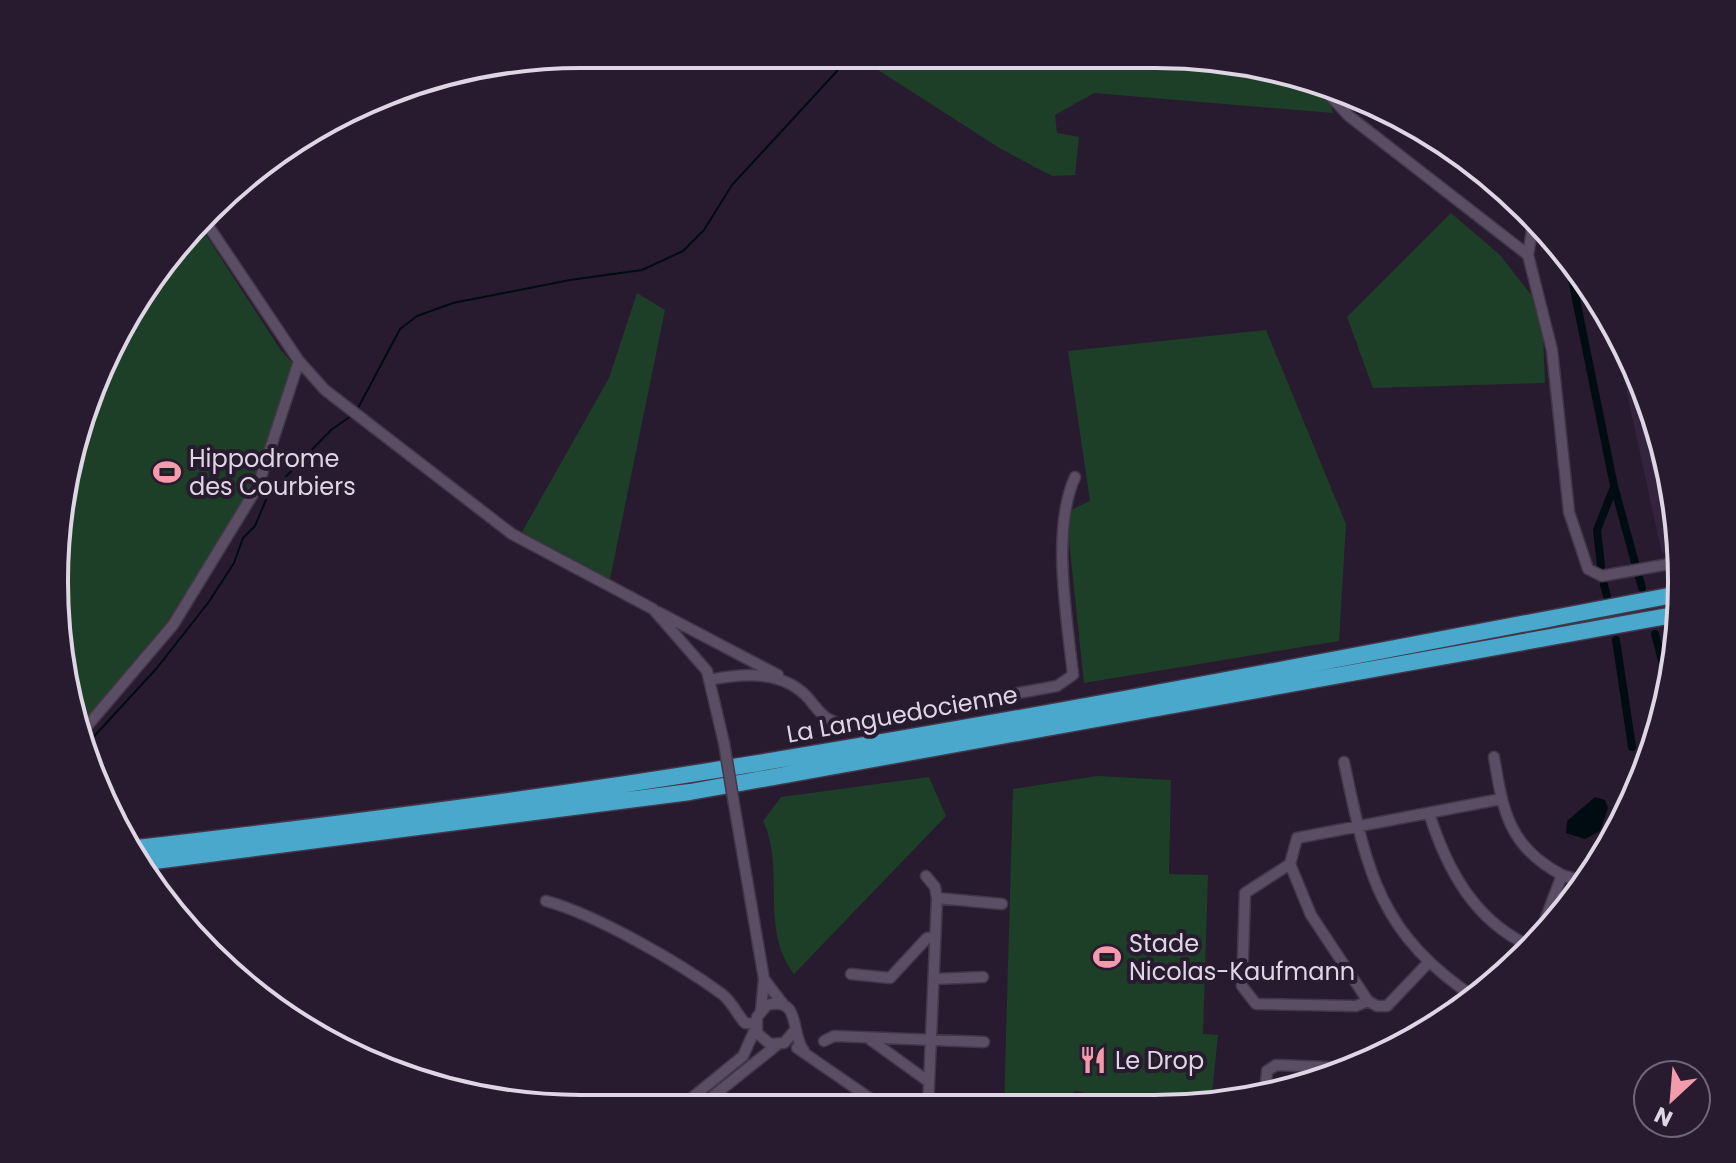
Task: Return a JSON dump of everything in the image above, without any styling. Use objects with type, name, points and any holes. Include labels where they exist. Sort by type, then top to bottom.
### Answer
[{"type":"highway","name":"La Languedocienne","points":[[143,847],[362,822],[743,766],[1124,699],[1668,596]]},
{"type":"highway","name":"La Languedocienne","points":[[152,861],[690,792],[1667,616]]},
{"type":"street","points":[[1335,101],[1349,116],[1528,255]]},
{"type":"street","points":[[209,227],[299,361],[344,406],[512,534],[784,678],[808,697],[824,719],[843,725],[1057,686],[1073,675],[1065,593],[1065,499],[1075,477]]},
{"type":"street","points":[[1532,233],[1528,255],[1552,350],[1569,512],[1588,569],[1602,576],[1667,564]]},
{"type":"street","points":[[88,725],[173,625],[258,486],[299,361]]},
{"type":"street","points":[[653,609],[707,671],[724,743],[764,979],[761,1010],[743,1056],[695,1095]]},
{"type":"street","points":[[709,680],[736,674],[784,678]]},
{"type":"street","points":[[1494,757],[1501,799],[1520,843],[1532,856],[1562,875],[1573,878]]},
{"type":"street","points":[[1344,762],[1374,886],[1397,928],[1429,962],[1465,990]]},
{"type":"street","points":[[1429,962],[1387,1006],[1377,1006],[1368,1001],[1311,915],[1290,864],[1297,838],[1501,799]]},
{"type":"street","points":[[1429,813],[1441,849],[1469,897],[1505,935],[1522,941]]},
{"type":"street","points":[[1290,864],[1242,898],[1242,986],[1256,1004],[1356,1006],[1368,1001]]},
{"type":"street","points":[[1547,913],[1562,875]]},
{"type":"street","points":[[926,876],[935,887],[937,898],[928,1095]]},
{"type":"street","points":[[937,898],[1002,904]]},
{"type":"street","points":[[546,901],[644,947],[722,994],[745,1023],[756,1025]]},
{"type":"street","points":[[851,974],[890,978],[927,938],[935,936]]},
{"type":"street","points":[[934,979],[983,977]]},
{"type":"street","points":[[764,979],[795,1016],[798,1044],[804,1051],[866,1095]]},
{"type":"street","points":[[761,1010],[774,1004],[785,1006]]},
{"type":"street","points":[[756,1025],[763,1040],[804,1051]]},
{"type":"street","points":[[715,1095],[779,1044],[790,1039],[796,1029]]},
{"type":"street","points":[[824,1041],[834,1036],[984,1042]]},
{"type":"street","points":[[867,1037],[929,1082]]},
{"type":"street","points":[[1266,1083],[1267,1071],[1276,1065],[1311,1071]]},
{"type":"shaded area","points":[[1622,369],[1641,416],[1658,481],[1667,548],[1667,552],[1662,554]]},
{"type":"shaded area","points":[[1595,797],[1605,800],[1608,808],[1600,831],[1585,839],[1566,833],[1567,821]]},
{"type":"green space","points":[[875,68],[1154,68],[1222,72],[1320,95],[1329,99],[1333,113],[1094,93],[1055,115],[1057,133],[1079,137],[1075,175],[1052,176],[1001,149]]},
{"type":"green space","points":[[1451,213],[1500,255],[1542,309],[1545,383],[1373,388],[1347,317]]},
{"type":"green space","name":"Hippodrome des Courbiers","points":[[204,233],[280,349],[295,366],[256,483],[174,614],[86,718],[72,649],[68,582],[72,514],[85,449],[107,385],[137,325],[174,269]]},
{"type":"green space","points":[[637,293],[665,310],[610,579],[522,532],[609,378]]},
{"type":"green space","points":[[1266,330],[1346,524],[1339,641],[1084,683],[1066,512],[1090,501],[1068,351]]},
{"type":"green space","name":"Stade Nicolas-Kaufmann","points":[[1097,776],[1171,780],[1169,874],[1208,875],[1203,1034],[1218,1035],[1212,1092],[1093,1095],[1076,1091],[1070,1095],[1004,1095],[1013,789]]},
{"type":"green space","points":[[929,777],[946,816],[794,974],[778,937],[773,859],[763,821],[781,797]]},
{"type":"waterway","points":[[358,408],[400,329],[417,316],[453,303],[570,280],[642,270],[683,251],[704,230],[732,185],[839,68]]},
{"type":"waterway","points":[[1573,285],[1614,486],[1642,588]]},
{"type":"waterway","points":[[92,738],[156,669],[208,603],[234,563],[243,538],[255,526],[268,495],[331,430],[351,416]]},
{"type":"waterway","points":[[1601,566],[1597,530],[1614,487]]},
{"type":"waterway","points":[[1604,585],[1607,596]]},
{"type":"waterway","points":[[1655,634],[1662,660]]},
{"type":"waterway","points":[[1616,640],[1632,747]]},
{"type":"place","name":"Hippodrome des Courbiers","points":[[167,472]]},
{"type":"place","name":"Stade Nicolas-Kaufmann","points":[[1107,957]]},
{"type":"place","name":"Le Drop","points":[[1093,1060]]}]
